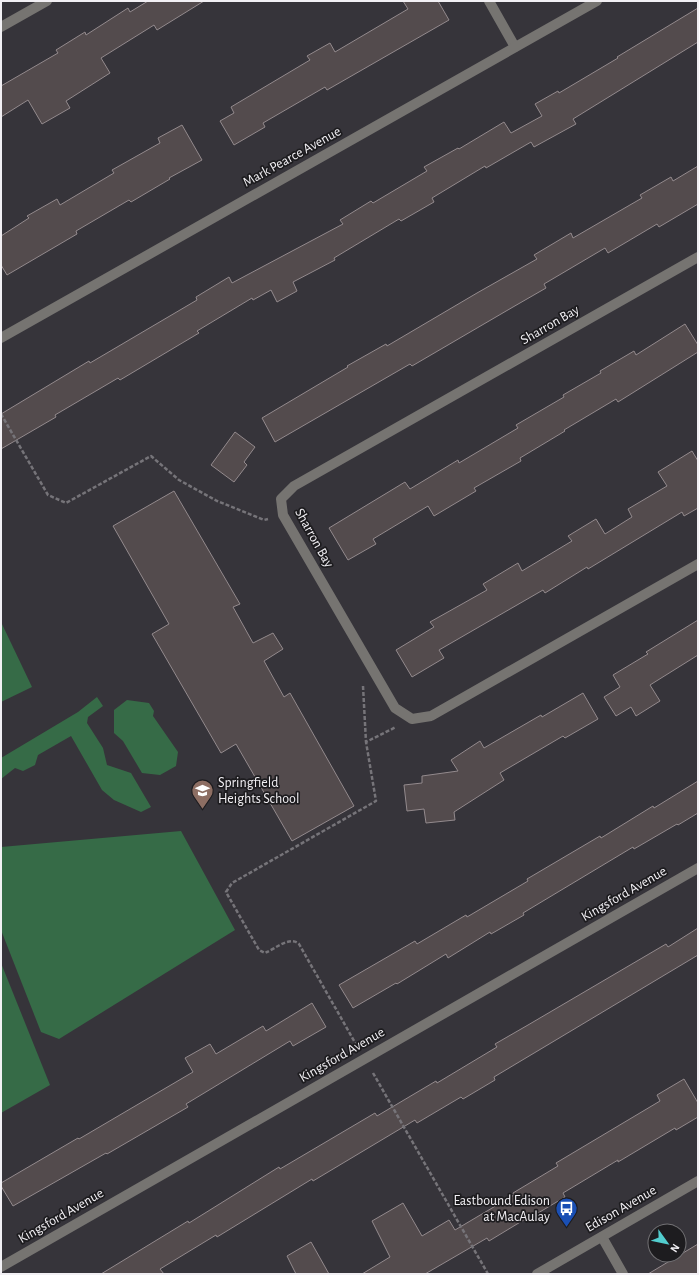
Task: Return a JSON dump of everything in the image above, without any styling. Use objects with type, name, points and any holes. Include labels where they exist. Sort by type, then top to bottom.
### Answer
[{"type":"street","points":[[1,27],[47,1]]},
{"type":"street","points":[[489,1],[515,47]]},
{"type":"street","name":"Mark Pearce Avenue","points":[[1,338],[597,1]]},
{"type":"street","name":"Sharron Bay","points":[[412,718],[395,708],[283,515],[281,499],[294,486],[698,257]]},
{"type":"street","points":[[412,718],[431,716],[698,564]]},
{"type":"street","name":"Kingsford Avenue","points":[[1,1267],[698,868]]},
{"type":"street","name":"Edison Avenue","points":[[537,1274],[698,1181]]},
{"type":"street","points":[[602,1236],[623,1274]]},
{"type":"path","points":[[1,414],[48,495],[66,503],[150,456],[179,480],[217,501],[264,520],[285,518]]},
{"type":"path","points":[[268,519],[271,526]]},
{"type":"path","points":[[360,679],[363,686],[366,742],[376,801],[232,883],[226,892],[259,950],[264,953],[268,952],[290,941],[298,944],[488,1274]]},
{"type":"path","points":[[366,742],[412,718]]},
{"type":"green space","points":[[1,622],[32,687],[1,702]]},
{"type":"green space","points":[[97,697],[103,706],[88,717],[87,723],[103,748],[107,765],[131,773],[151,807],[141,812],[114,800],[102,790],[71,736],[38,755],[35,765],[23,771],[15,768],[1,779],[1,758],[78,712]]},
{"type":"green space","points":[[127,700],[149,703],[154,711],[153,716],[178,752],[176,766],[160,775],[142,773],[123,741],[114,733],[114,710]]},
{"type":"green space","points":[[181,831],[235,930],[59,1039],[41,1032],[1,930],[1,847]]},
{"type":"green space","points":[[1,963],[50,1085],[1,1113]]},
{"type":"building","points":[[148,1],[204,1],[157,30],[154,25],[101,58],[110,73],[66,101],[70,108],[42,124],[28,100],[1,117],[1,86],[58,53],[56,50],[85,32],[86,35],[128,8],[130,12]]},
{"type":"building","points":[[403,1],[438,1],[449,20],[327,90],[325,87],[263,123],[265,127],[234,145],[220,121],[234,113],[231,107],[310,60],[307,56],[330,43],[335,52],[408,9]]},
{"type":"building","points":[[698,8],[698,42],[573,119],[576,124],[534,147],[531,142],[486,168],[485,166],[432,198],[434,202],[401,221],[399,219],[334,258],[335,260],[293,282],[297,291],[277,302],[271,290],[253,300],[252,298],[197,331],[199,333],[120,380],[118,378],[1,449],[1,414],[89,361],[90,363],[197,300],[196,297],[229,277],[232,283],[343,224],[340,220],[371,201],[373,203],[427,171],[424,167],[458,148],[459,149],[504,122],[511,133],[542,116],[535,104],[558,91],[559,93]]},
{"type":"building","points":[[182,125],[202,160],[169,178],[170,179],[131,202],[129,200],[76,231],[77,234],[7,275],[1,265],[1,236],[29,218],[27,216],[57,199],[60,205],[114,173],[112,170],[160,143],[158,138]]},
{"type":"building","points":[[698,166],[698,204],[659,227],[657,224],[608,253],[605,248],[544,284],[546,288],[412,366],[410,364],[275,442],[262,418],[348,367],[347,366],[386,344],[387,346],[537,259],[534,255],[571,233],[573,238],[642,198],[640,195],[671,177],[673,181]]},
{"type":"building","points":[[685,324],[698,345],[698,352],[618,402],[616,399],[564,430],[565,431],[520,458],[521,461],[474,488],[476,491],[434,516],[428,506],[373,539],[376,544],[348,560],[329,528],[405,482],[410,489],[458,460],[459,463],[518,428],[516,425],[564,397],[563,395],[601,373],[600,371],[634,351],[636,355]]},
{"type":"building","points":[[235,432],[255,447],[244,462],[247,465],[234,482],[211,465]]},
{"type":"building","points":[[692,451],[698,461],[698,508],[684,516],[682,512],[588,569],[587,567],[545,593],[543,590],[439,650],[444,658],[412,677],[396,650],[434,627],[430,622],[487,590],[483,584],[518,563],[522,571],[572,541],[568,536],[596,519],[605,534],[632,517],[628,509],[667,486],[658,472]]},
{"type":"building","points":[[174,491],[240,604],[233,607],[253,643],[273,633],[283,649],[264,661],[284,697],[290,693],[354,806],[292,841],[236,744],[221,753],[152,634],[169,624],[113,526]]},
{"type":"building","points":[[698,620],[698,655],[650,685],[660,701],[636,716],[631,707],[616,716],[604,697],[620,687],[613,675],[648,654],[646,652]]},
{"type":"building","points":[[583,693],[598,719],[565,738],[563,736],[500,773],[504,780],[454,812],[455,820],[426,823],[424,809],[407,811],[404,785],[422,783],[422,776],[458,771],[451,760],[480,741],[484,748]]},
{"type":"building","points":[[698,781],[698,813],[634,849],[633,847],[491,934],[490,932],[448,958],[446,954],[397,984],[396,983],[353,1008],[339,985],[415,941],[417,944],[466,915],[467,917],[528,881],[527,879],[600,836],[601,838],[653,806],[654,808]]},
{"type":"building","points":[[698,928],[698,955],[494,1077],[495,1080],[463,1099],[461,1097],[417,1123],[415,1120],[313,1181],[312,1179],[217,1237],[216,1235],[160,1269],[164,1274],[101,1274],[188,1221],[189,1223],[279,1167],[280,1169],[375,1113],[377,1116],[436,1081],[437,1083],[497,1047],[495,1044],[666,944],[668,947]]},
{"type":"building","points":[[312,1003],[326,1027],[293,1046],[290,1041],[186,1104],[188,1107],[13,1206],[1,1186],[1,1183],[193,1072],[185,1058],[210,1044],[216,1054],[263,1026],[266,1031]]},
{"type":"building","points":[[684,1079],[698,1103],[698,1117],[676,1130],[675,1128],[618,1162],[618,1160],[563,1193],[565,1197],[528,1219],[527,1218],[489,1241],[487,1238],[425,1274],[362,1274],[390,1257],[372,1221],[403,1203],[422,1236],[449,1220],[455,1230],[514,1195],[513,1193],[558,1166],[556,1163],[660,1101],[657,1095]]},
{"type":"building","points":[[311,1242],[329,1274],[296,1274],[287,1256]]},
{"type":"building","points":[[698,1244],[698,1274],[648,1274],[666,1263],[687,1263],[687,1251]]},
{"type":"place","name":"Springfield Heights School","points":[[203,810]]},
{"type":"place","name":"Eastbound Edison at MacAulay","points":[[566,1228]]}]
